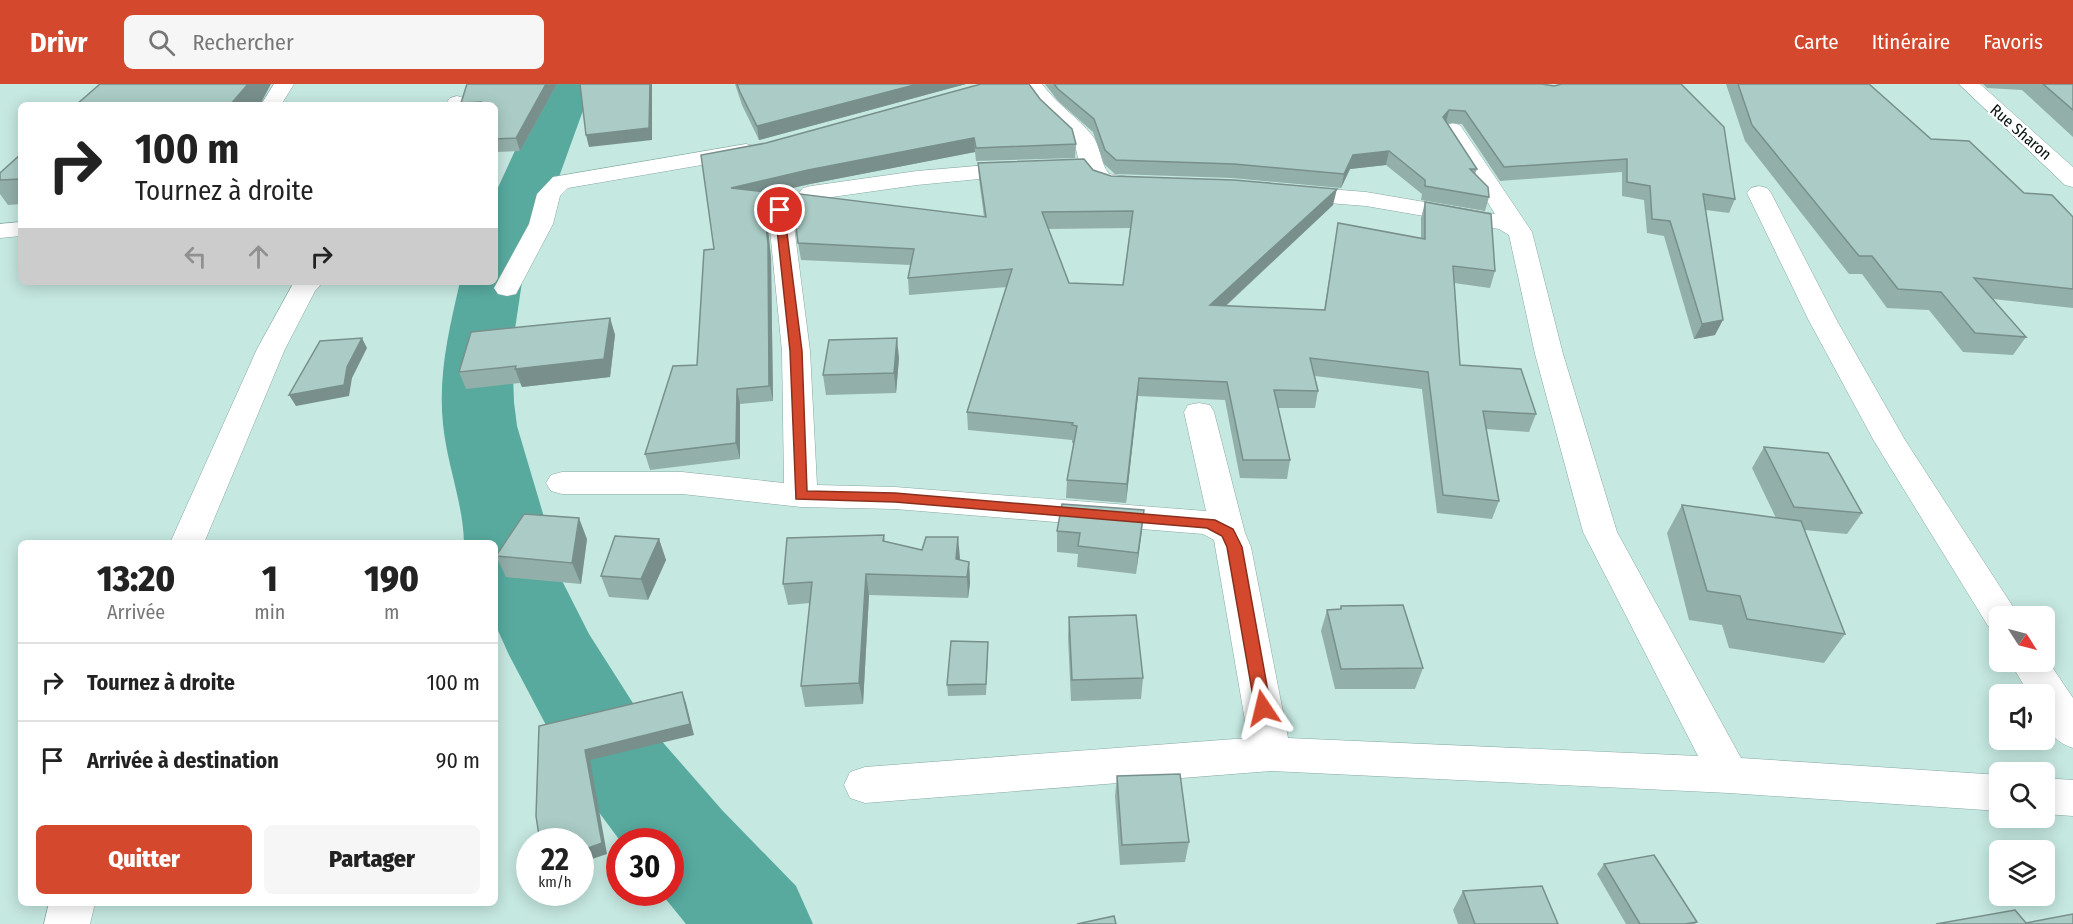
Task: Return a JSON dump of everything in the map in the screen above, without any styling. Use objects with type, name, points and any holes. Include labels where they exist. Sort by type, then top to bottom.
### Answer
[{"type":"street","points":[[273,102],[284,84]]},
{"type":"street","points":[[1032,84],[1049,107],[1084,139],[1069,167]]},
{"type":"street","name":"Rue Sharon","points":[[1969,84],[2005,120],[2048,155],[2073,180]]},
{"type":"street","points":[[1454,129],[1520,232],[1549,354],[1600,532],[1729,776]]},
{"type":"street","points":[[507,288],[541,224],[549,194],[561,182],[772,146]]},
{"type":"street","points":[[2048,155],[2073,156]]},
{"type":"street","points":[[811,193],[979,170],[1069,167],[1110,183],[1165,185]]},
{"type":"street","points":[[1266,190],[1366,200],[1515,226]]},
{"type":"street","points":[[1759,193],[1822,319],[1890,441],[1995,606]]},
{"type":"street","points":[[780,210],[796,351],[801,496]]},
{"type":"street","points":[[0,231],[18,229]]},
{"type":"street","points":[[189,540],[271,349],[306,285]]},
{"type":"street","points":[[1198,412],[1228,533],[1234,547],[1271,754]]},
{"type":"street","points":[[562,483],[682,483],[801,496],[895,498],[1210,523],[1228,533]]},
{"type":"street","points":[[2035,672],[2073,730]]},
{"type":"street","points":[[865,785],[1271,754],[1729,776],[1989,792]]},
{"type":"street","points":[[2055,797],[2073,798]]},
{"type":"street","points":[[68,924],[71,906]]},
{"type":"building","points":[[100,84],[248,84],[233,102],[79,102]]},
{"type":"building","points":[[467,84],[546,84],[516,138],[498,139],[498,102],[461,102]]},
{"type":"building","points":[[580,84],[650,84],[649,128],[586,135]]},
{"type":"building","points":[[737,84],[918,84],[757,126]]},
{"type":"building","points":[[981,84],[1029,84],[1040,99],[1072,129],[1076,144],[976,148],[974,138],[808,170],[731,188],[766,192],[763,196],[768,244],[769,386],[737,389],[736,443],[645,454],[673,366],[697,365],[704,250],[714,249],[701,155],[766,143]]},
{"type":"building","points":[[1054,84],[1542,84],[1554,86],[1562,84],[1681,84],[1724,127],[1735,199],[1703,194],[1723,320],[1702,324],[1670,221],[1652,219],[1650,186],[1627,182],[1627,159],[1504,167],[1465,111],[1449,110],[1443,117],[1477,169],[1470,169],[1488,187],[1489,197],[1425,186],[1425,180],[1389,151],[1353,155],[1344,174],[1234,164],[1116,160],[1105,150],[1094,119]]},
{"type":"building","points":[[1738,84],[1869,84],[1931,139],[1969,141],[2024,193],[2052,195],[2073,217],[2073,289],[1974,278],[2026,337],[1975,333],[1941,292],[1898,289],[1872,256],[1859,256],[1752,125]]},
{"type":"building","points":[[2043,84],[2073,84],[2073,110]]},
{"type":"building","points":[[18,157],[18,179],[0,180],[0,173]]},
{"type":"building","points":[[1084,159],[1093,170],[1111,176],[1234,180],[1337,189],[1210,305],[1325,310],[1338,223],[1425,239],[1425,202],[1491,214],[1495,271],[1453,266],[1460,365],[1521,369],[1536,414],[1483,411],[1499,501],[1443,495],[1428,372],[1310,358],[1318,391],[1274,390],[1290,460],[1243,460],[1227,382],[1139,378],[1127,484],[1067,480],[1077,426],[1072,425],[1073,423],[967,412],[1012,269],[908,278],[914,249],[798,243],[792,193],[986,217],[978,163]],"holes":[[[1133,211],[1123,285],[1069,283],[1042,212]]]},
{"type":"building","points":[[610,318],[604,359],[515,369],[516,366],[459,372],[471,332]]},
{"type":"building","points":[[362,338],[347,367],[344,385],[289,395],[320,341]]},
{"type":"building","points":[[897,338],[894,373],[823,375],[829,340]]},
{"type":"building","points":[[1764,447],[1828,453],[1862,513],[1794,507]]},
{"type":"building","points":[[1062,504],[1144,510],[1138,553],[1078,546],[1080,533],[1057,531]]},
{"type":"building","points":[[1682,505],[1801,521],[1845,634],[1747,619],[1740,596],[1707,591]]},
{"type":"building","points":[[524,514],[579,518],[572,563],[498,556]]},
{"type":"building","points":[[884,535],[883,541],[922,550],[926,537],[958,537],[956,559],[969,562],[967,577],[866,574],[859,683],[801,686],[812,582],[783,584],[787,538]]},
{"type":"building","points":[[615,536],[659,539],[641,579],[601,576]]},
{"type":"building","points":[[1403,605],[1423,668],[1341,669],[1327,610],[1341,609],[1341,606]]},
{"type":"building","points":[[1136,615],[1143,678],[1072,680],[1069,617]]},
{"type":"building","points":[[951,641],[988,642],[986,684],[947,685]]},
{"type":"building","points":[[682,692],[690,724],[585,750],[602,843],[594,846],[594,828],[538,828],[536,816],[539,726]]},
{"type":"building","points":[[1180,774],[1189,842],[1122,845],[1117,776]]},
{"type":"building","points":[[1654,855],[1697,922],[1640,924],[1604,864]]},
{"type":"building","points":[[1542,886],[1558,924],[1475,924],[1463,891]]},
{"type":"building","points":[[2015,910],[2026,923],[2073,914],[2073,924],[1936,924]]},
{"type":"building","points":[[1114,916],[1116,924],[1077,924]]},
{"type":"waterway","points":[[498,260],[565,94],[562,84]]},
{"type":"waterway","points":[[490,285],[478,349],[478,402],[480,426],[504,517],[506,553],[554,655],[610,751],[685,844],[757,924]]},
{"type":"route","points":[[780,210],[796,351],[801,496],[895,498],[1210,523],[1228,533],[1234,547],[1263,708]]}]
